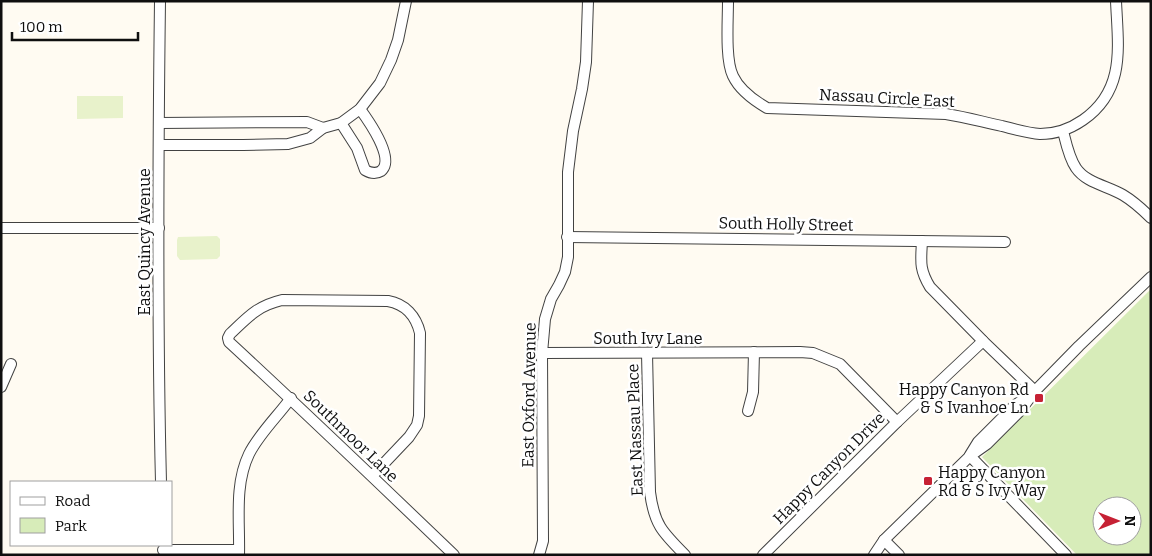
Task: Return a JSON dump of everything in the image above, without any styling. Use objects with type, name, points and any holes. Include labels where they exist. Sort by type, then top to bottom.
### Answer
[{"type":"street","name":"East Quincy Avenue","points":[[160,1],[159,228],[162,481]]},
{"type":"street","points":[[159,144],[288,144],[310,138],[324,128],[341,123],[360,109],[380,83],[398,40],[406,1]]},
{"type":"street","name":"East Oxford Avenue","points":[[539,555],[543,541],[542,353],[545,319],[547,308],[565,272],[568,257],[568,172],[586,62],[588,1]]},
{"type":"street","name":"Nassau Circle East","points":[[728,1],[729,63],[733,76],[741,88],[760,104],[768,108],[946,114],[1032,133],[1063,131],[1090,115],[1105,99],[1113,83],[1116,70],[1118,48],[1116,1]]},
{"type":"street","points":[[341,123],[357,148],[366,170],[376,173],[381,170],[384,167],[385,156],[381,144],[360,109]]},
{"type":"street","points":[[159,123],[307,122],[324,128]]},
{"type":"street","points":[[1063,131],[1076,169],[1089,180],[1131,200],[1151,218]]},
{"type":"street","points":[[1,228],[159,228]]},
{"type":"street","name":"South Holly Street","points":[[567,237],[1005,242]]},
{"type":"street","points":[[922,241],[921,266],[930,287],[1035,391]]},
{"type":"street","points":[[864,555],[884,540],[970,456],[978,442],[1014,406],[1035,391],[1151,277]]},
{"type":"street","name":"Southmoor Lane","points":[[372,476],[413,433],[419,416],[420,333],[412,314],[402,306],[388,301],[282,300],[259,308],[230,334],[228,338],[230,342],[454,555]]},
{"type":"street","name":"Happy Canyon Drive","points":[[763,555],[896,422],[983,341]]},
{"type":"street","points":[[748,411],[753,392],[754,352]]},
{"type":"street","name":"South Ivy Lane","points":[[542,353],[813,353],[840,364],[896,422]]},
{"type":"street","name":"East Nassau Place","points":[[647,353],[652,510],[662,532],[684,555]]},
{"type":"street","points":[[1,387],[11,364]]},
{"type":"street","points":[[163,550],[239,552],[242,472],[248,455],[258,439],[291,398]]},
{"type":"street","points":[[970,456],[1066,555]]},
{"type":"street","points":[[874,555],[884,540]]},
{"type":"street","points":[[884,540],[899,555]]},
{"type":"green space","points":[[77,96],[123,96],[123,118],[77,119]]},
{"type":"green space","points":[[217,236],[220,239],[220,256],[217,259],[180,260],[177,256],[178,237]]},
{"type":"green space","points":[[1151,289],[1151,555],[1077,555],[982,457]]},
{"type":"place","name":"Happy Canyon Rd & S Ivanhoe Ln","points":[[1039,398]]},
{"type":"place","name":"Happy Canyon Rd & S Ivy Way","points":[[928,481]]}]
